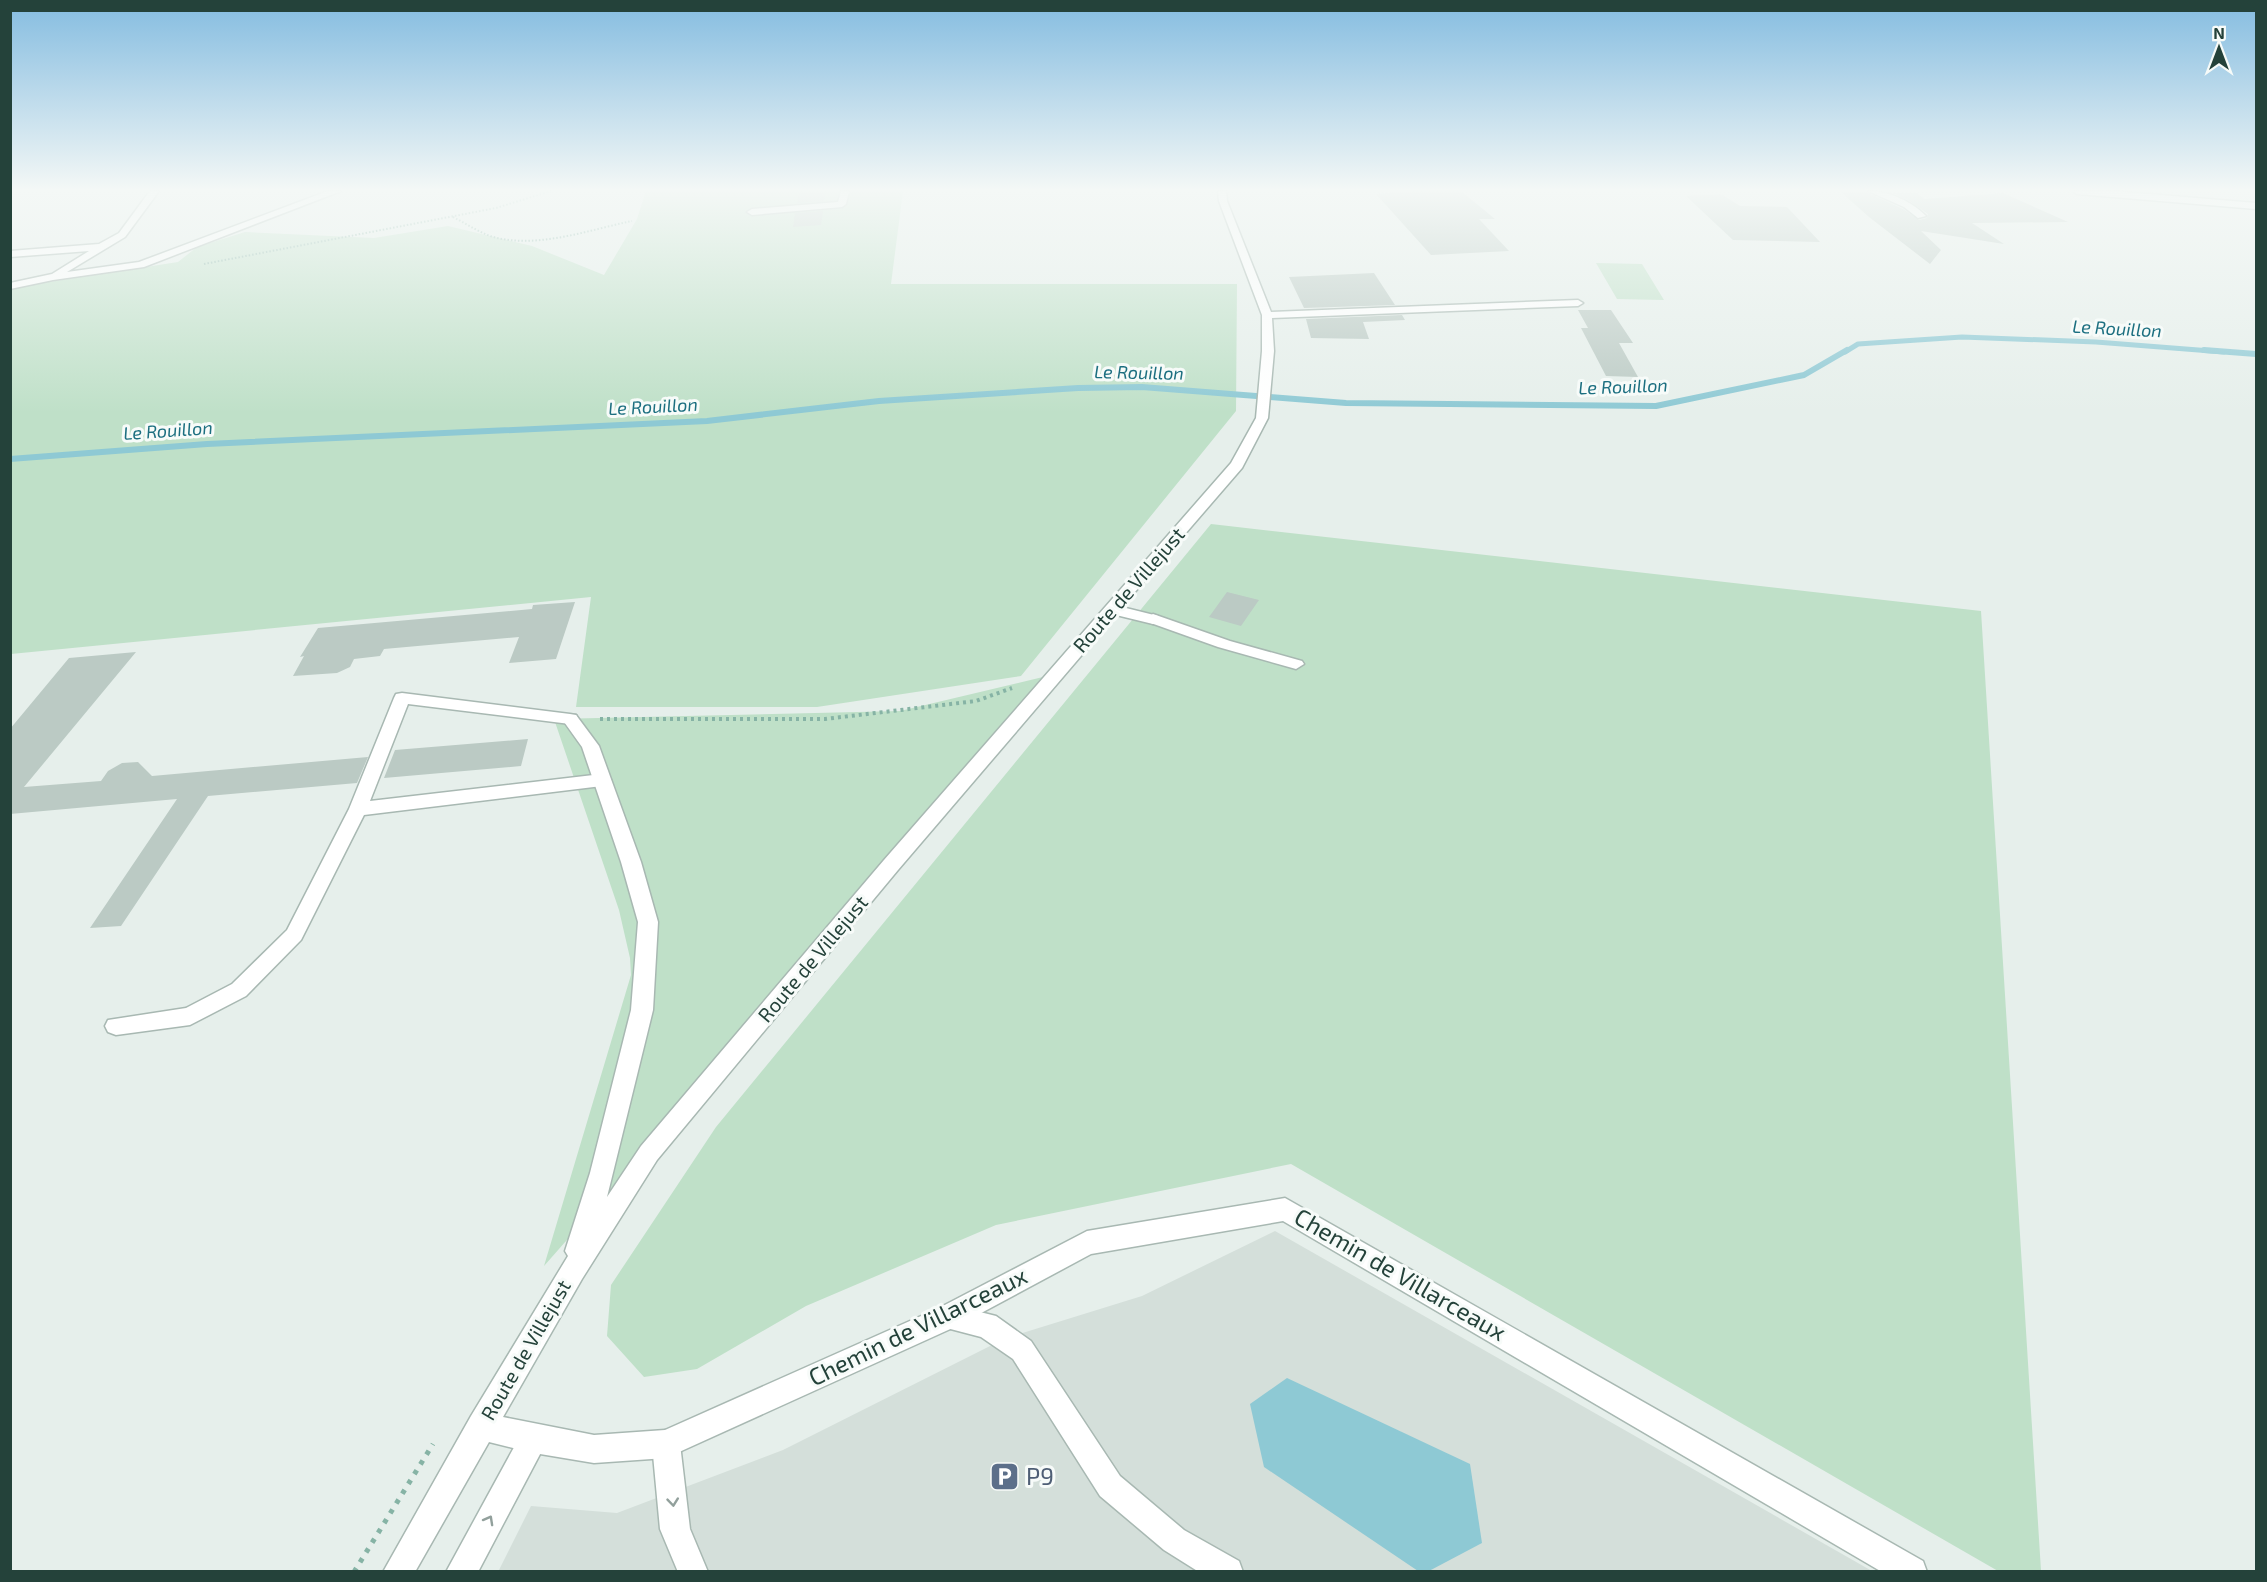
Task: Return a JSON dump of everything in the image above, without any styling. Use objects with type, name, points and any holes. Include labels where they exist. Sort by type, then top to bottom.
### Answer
[{"type":"street","points":[[53,277],[72,265]]},
{"type":"street","points":[[10,286],[53,277],[141,265]]},
{"type":"street","points":[[1248,265],[1267,315],[1578,303]]},
{"type":"street","name":"Route de Villejust","points":[[398,1572],[573,1270],[650,1153],[891,865],[1237,465],[1262,418],[1267,381],[1267,315]]},
{"type":"street","points":[[1113,610],[1153,619],[1224,644],[1296,664]]},
{"type":"street","points":[[116,1026],[190,1016],[239,990],[294,935],[358,809],[402,698],[570,718],[590,746],[631,862],[648,922],[642,1010],[602,1173],[573,1270]]},
{"type":"street","points":[[358,809],[602,780]]},
{"type":"street","name":"Chemin de Villarceaux","points":[[481,1426],[534,1439],[594,1449],[666,1444],[948,1317],[1087,1243],[1285,1209],[1912,1572]]},
{"type":"street","points":[[948,1317],[987,1325],[1022,1350],[1110,1486],[1174,1540],[1228,1572]]},
{"type":"street","points":[[460,1572],[534,1439]]},
{"type":"street","points":[[666,1444],[675,1529],[693,1572]]},
{"type":"path","points":[[570,718],[825,718],[976,701],[1061,670]]},
{"type":"shaded area","points":[[1275,1231],[1872,1571],[498,1572],[531,1506],[617,1513],[783,1450],[1006,1338],[1142,1296]]},
{"type":"green space","points":[[160,265],[579,265],[604,275],[610,265],[893,265],[891,284],[1237,284],[1236,411],[1021,676],[817,707],[576,707],[591,597],[11,654],[10,288]]},
{"type":"green space","points":[[1597,265],[1643,265],[1664,300],[1617,299]]},
{"type":"green space","points":[[1211,524],[1981,611],[2041,1571],[1998,1571],[1291,1164],[996,1225],[806,1306],[697,1369],[644,1377],[607,1336],[611,1285],[716,1127]]},
{"type":"green space","points":[[1043,677],[662,1132],[544,1266],[631,975],[630,958],[619,910],[554,719],[900,711]]},
{"type":"water","points":[[1287,1378],[1470,1464],[1482,1543],[1429,1571],[1418,1571],[1264,1467],[1250,1404]]},
{"type":"building","points":[[1374,273],[1395,305],[1304,308],[1289,277]]},
{"type":"building","points":[[1578,310],[1611,310],[1633,343],[1619,343],[1638,377],[1606,376],[1581,328],[1588,328]]},
{"type":"building","points":[[1402,315],[1405,320],[1363,322],[1369,339],[1311,338],[1306,319]]},
{"type":"building","points":[[1227,592],[1259,600],[1241,626],[1209,617]]},
{"type":"building","points":[[575,602],[556,659],[509,663],[519,637],[384,649],[380,656],[354,659],[350,667],[337,673],[293,676],[304,656],[300,657],[318,628],[532,609],[533,605]]},
{"type":"building","points":[[136,652],[24,787],[101,781],[108,771],[122,763],[138,762],[152,776],[368,757],[357,783],[208,796],[121,926],[90,928],[177,799],[10,814],[10,729],[69,658]]},
{"type":"building","points":[[528,739],[521,766],[384,778],[395,750]]},
{"type":"waterway","name":"Le Rouillon","points":[[1845,352],[1858,344],[1962,337],[2096,342],[2224,352]]},
{"type":"waterway","name":"Le Rouillon","points":[[10,459],[207,444],[707,421],[879,401],[1078,388],[1142,387],[1346,403],[1656,406],[1804,375],[1847,350]]},
{"type":"waterway","name":"Le Rouillon","points":[[2204,350],[2256,354]]},
{"type":"place","name":"P9","points":[[1005,1477]]}]
